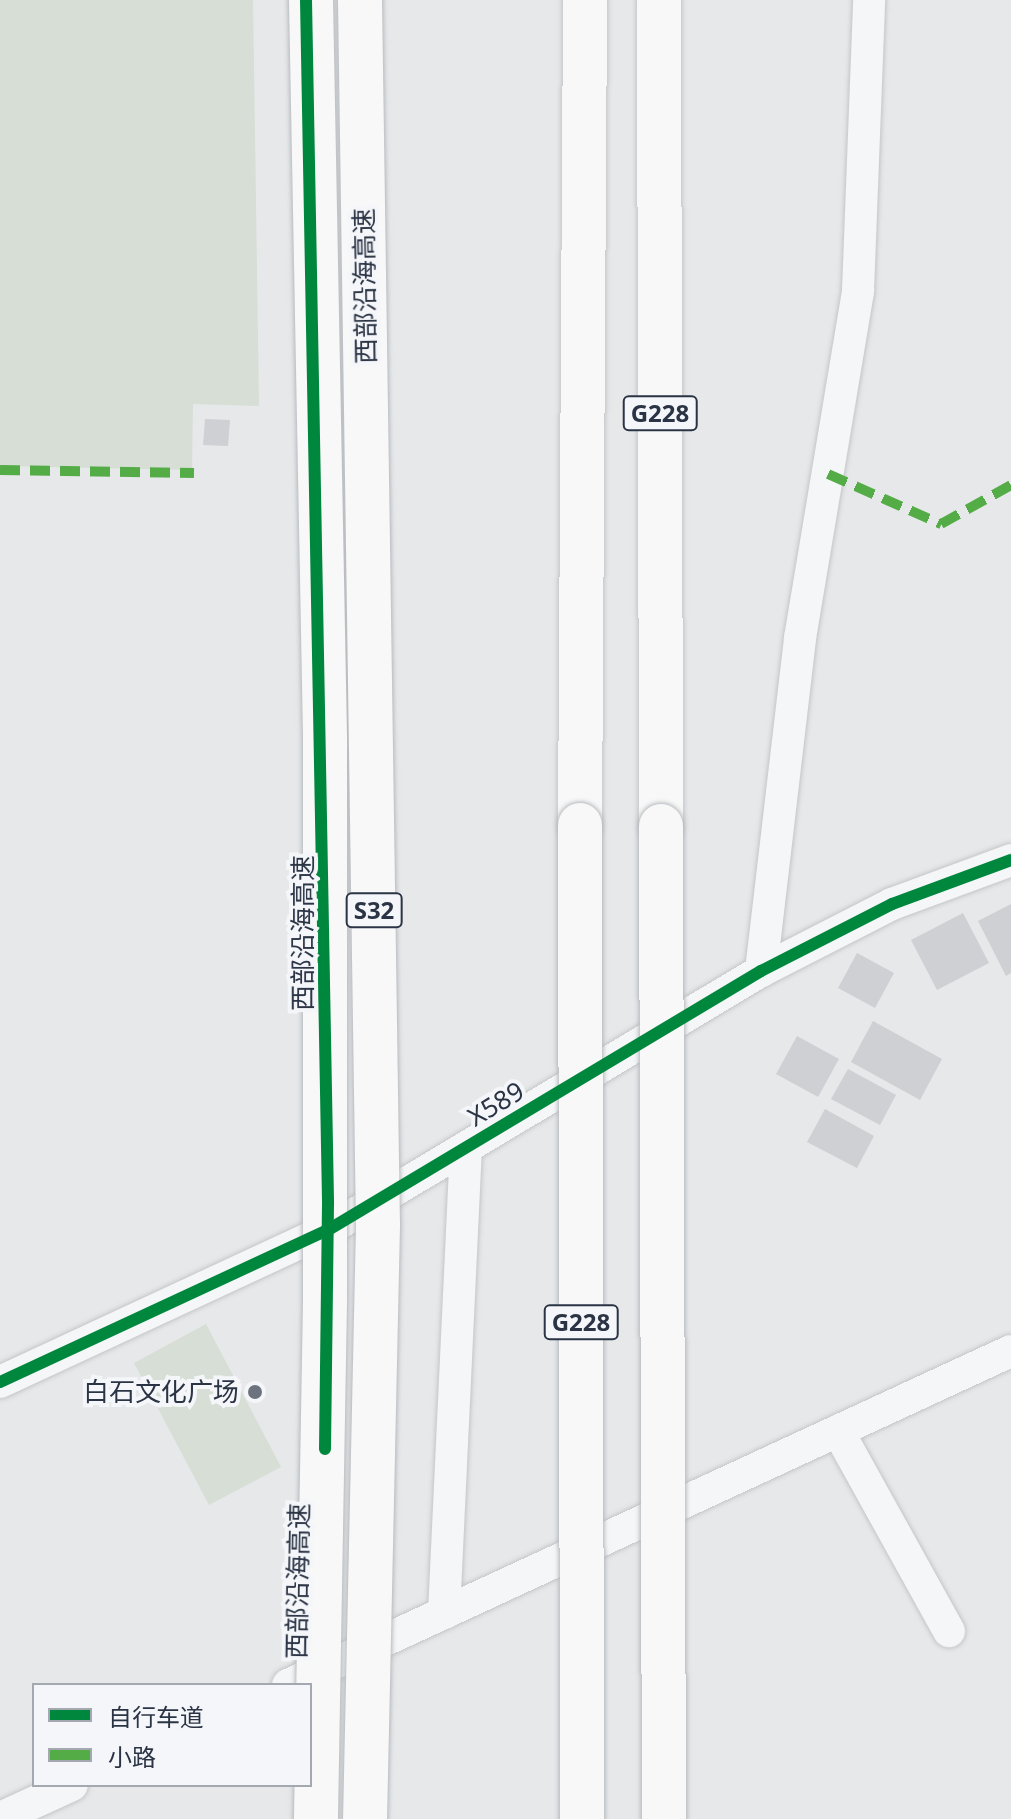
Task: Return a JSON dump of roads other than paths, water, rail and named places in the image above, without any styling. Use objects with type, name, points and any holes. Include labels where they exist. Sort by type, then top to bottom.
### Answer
[{"type":"highway","name":"西部沿海高速","points":[[309,0],[325,738],[325,1301],[316,1819]]},
{"type":"highway","name":"西部沿海高速","points":[[360,0],[378,1225],[365,1819]]},
{"type":"highway","name":"G228","points":[[582,1819],[580,825],[585,0]]},
{"type":"highway","name":"G228","points":[[659,0],[664,1819]]},
{"type":"street","points":[[309,0],[328,1230],[325,1449]]},
{"type":"street","points":[[761,971],[800,638],[858,291],[869,0]]},
{"type":"street","name":"X589","points":[[0,1382],[328,1230],[761,971],[892,904],[1011,860]]},
{"type":"street","points":[[444,1613],[466,1148]]},
{"type":"street","points":[[292,1683],[1011,1351]]},
{"type":"street","points":[[838,1431],[949,1631]]},
{"type":"street","points":[[0,1818],[68,1787]]},
{"type":"place","name":"白石文化广场","points":[[255,1392]]}]
